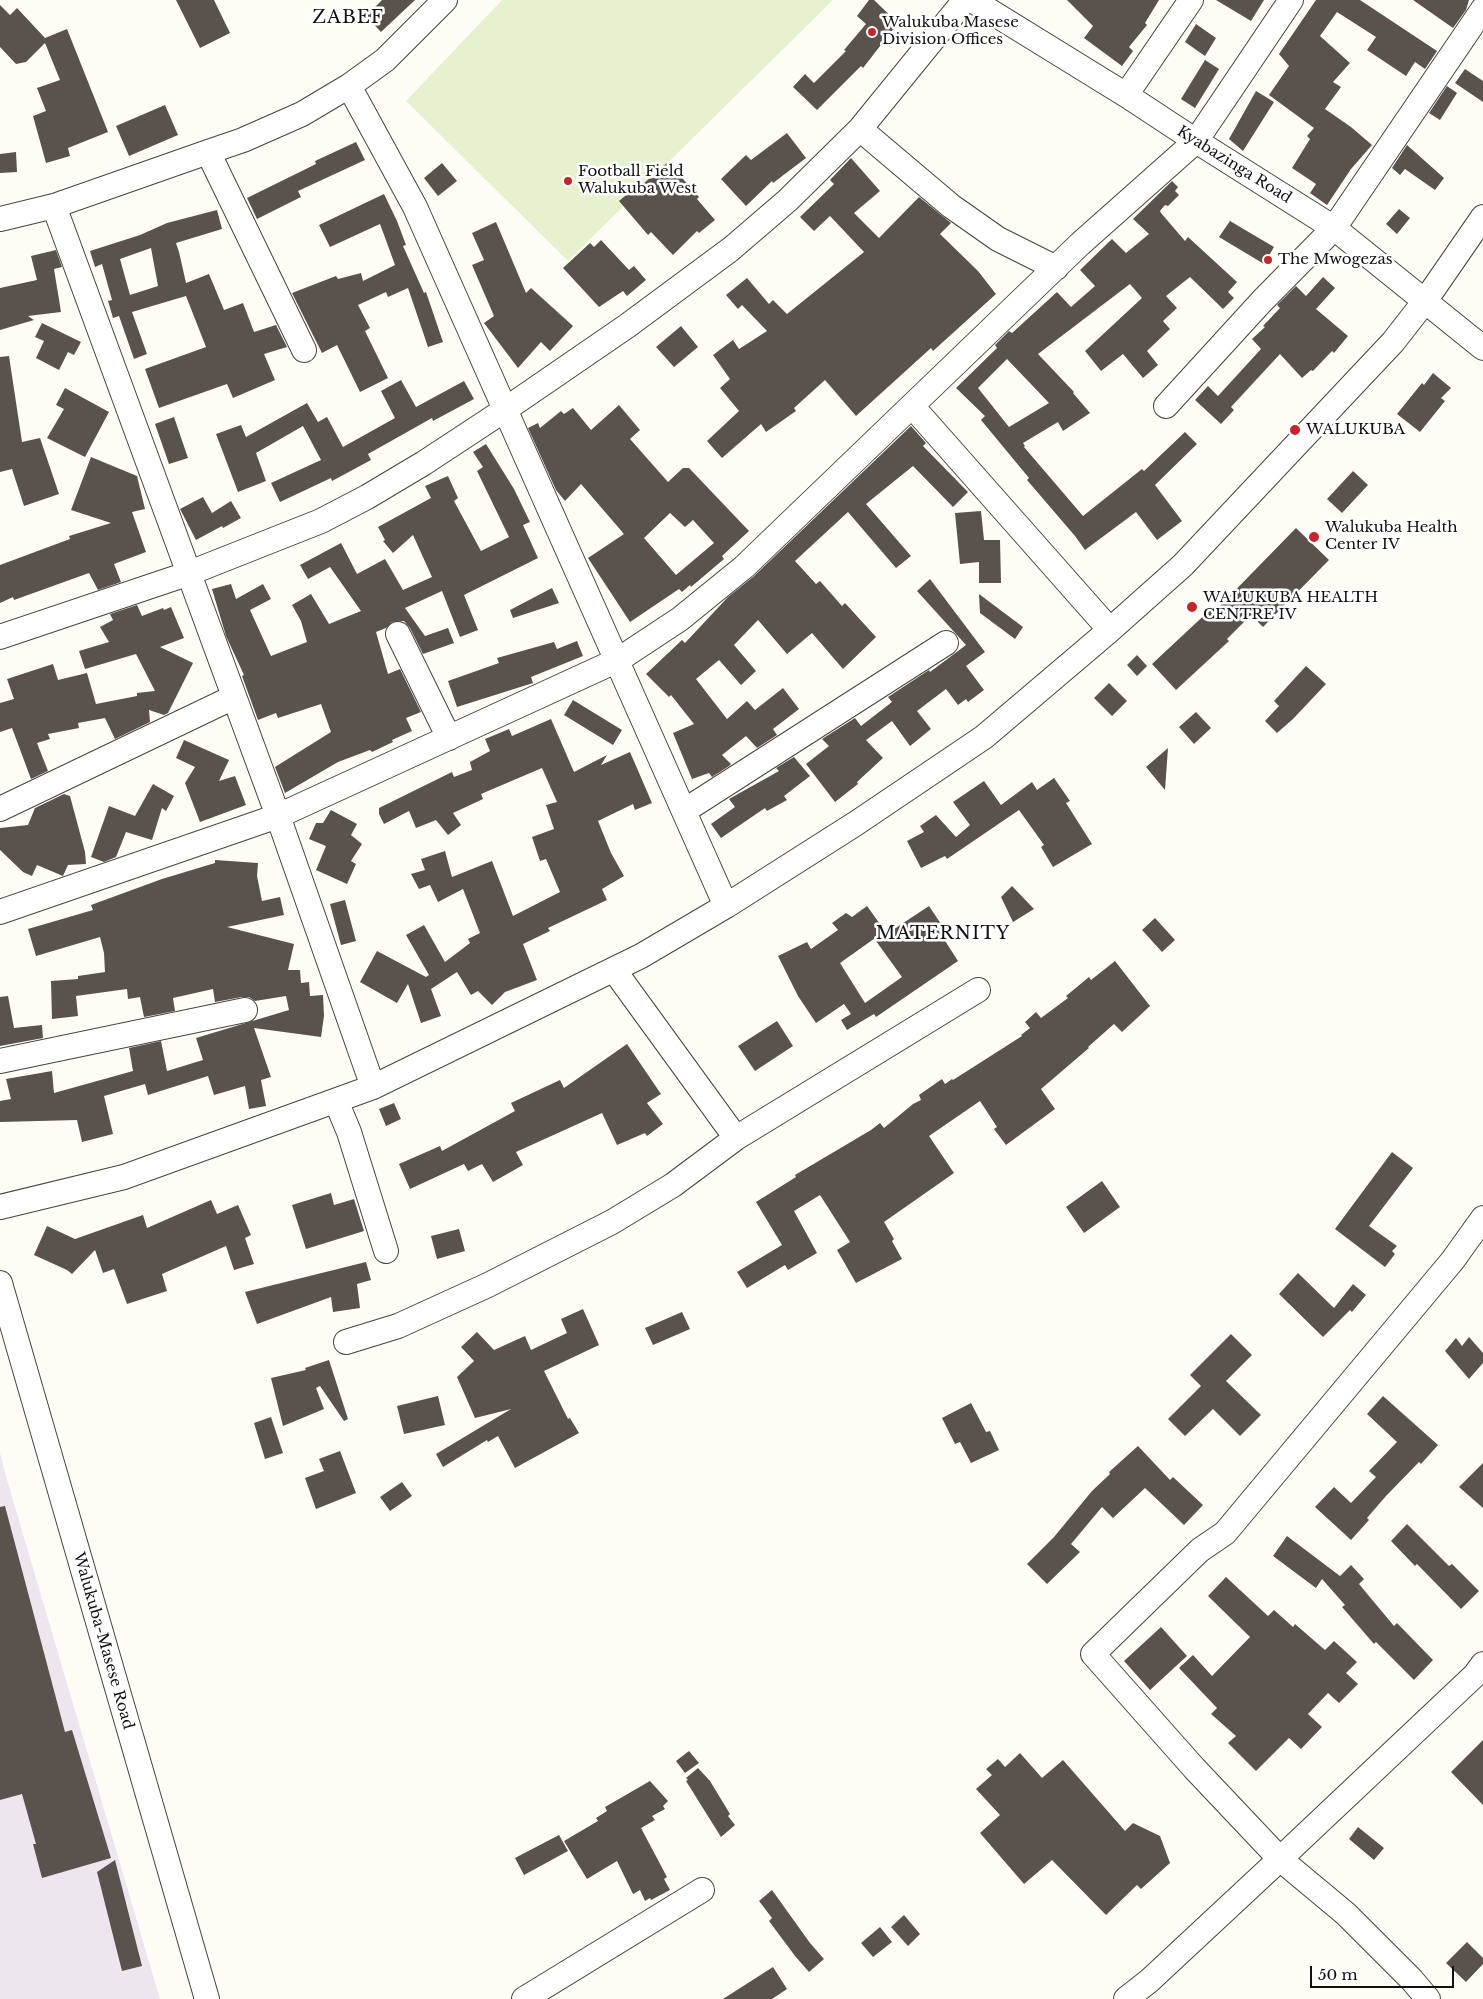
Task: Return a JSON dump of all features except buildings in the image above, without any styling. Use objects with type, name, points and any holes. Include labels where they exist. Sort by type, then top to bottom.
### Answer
[{"type":"street","points":[[0,219],[54,206],[242,140],[302,114],[349,86],[385,60],[445,0]]},
{"type":"street","points":[[0,637],[188,574],[321,522],[416,468],[506,409],[627,326],[731,249],[788,200],[860,129],[965,0]]},
{"type":"street","name":"Kyabazinga Road","points":[[972,0],[1126,94],[1196,142],[1334,228],[1483,348]]},
{"type":"street","points":[[1126,94],[1191,0]]},
{"type":"street","points":[[0,912],[278,816],[618,660],[680,619],[744,568],[1056,268],[1196,142],[1291,0]]},
{"type":"street","points":[[1166,406],[1262,301],[1334,228],[1483,9]]},
{"type":"street","points":[[349,86],[415,206],[726,906]]},
{"type":"street","points":[[860,129],[951,206],[998,239],[1056,268]]},
{"type":"street","points":[[208,152],[304,350]]},
{"type":"street","points":[[54,206],[278,816],[373,1087]]},
{"type":"street","points":[[0,1207],[124,1177],[373,1087],[614,970],[726,906],[855,824],[984,737],[1183,565],[1393,342],[1425,301],[1483,217]]},
{"type":"street","points":[[912,406],[1110,630]]},
{"type":"street","points":[[398,634],[449,738]]},
{"type":"street","points":[[684,811],[946,642]]},
{"type":"street","points":[[0,809],[234,697]]},
{"type":"street","points":[[614,970],[736,1138]]},
{"type":"street","points":[[346,1342],[398,1326],[479,1290],[612,1222],[673,1185],[736,1138],[978,990]]},
{"type":"street","points":[[0,1061],[245,1010]]},
{"type":"street","points":[[336,1101],[350,1132],[386,1252]]},
{"type":"street","points":[[1428,1999],[1412,1980],[1346,1914],[1280,1859],[1194,1768],[1093,1654],[1200,1550],[1225,1533],[1453,1260],[1483,1218]]},
{"type":"street","name":"Walukuba-Masese Road","points":[[0,1283],[207,1999]]},
{"type":"street","points":[[1126,1999],[1149,1981],[1480,1674]]},
{"type":"street","points":[[524,1999],[702,1890]]},
{"type":"shaded area","points":[[0,1453],[5,1473],[160,1999],[0,1999]]},
{"type":"green space","name":"Football Field Walukuba West","points":[[502,0],[833,0],[568,261],[406,101]]},
{"type":"place","name":"Walukuba Masese Division Offices","points":[[872,32]]},
{"type":"place","name":"Football Field Walukuba West","points":[[568,181]]},
{"type":"place","name":"The Mwogezas","points":[[1268,260]]},
{"type":"place","name":"WALUKUBA","points":[[1295,430]]},
{"type":"place","name":"Walukuba Health Center IV","points":[[1314,537]]},
{"type":"place","name":"WALUKUBA HEALTH CENTRE IV","points":[[1192,607]]},
{"type":"district","name":"ZABEF","points":[[348,18]]},
{"type":"district","name":"MATERNITY","points":[[943,934]]}]
